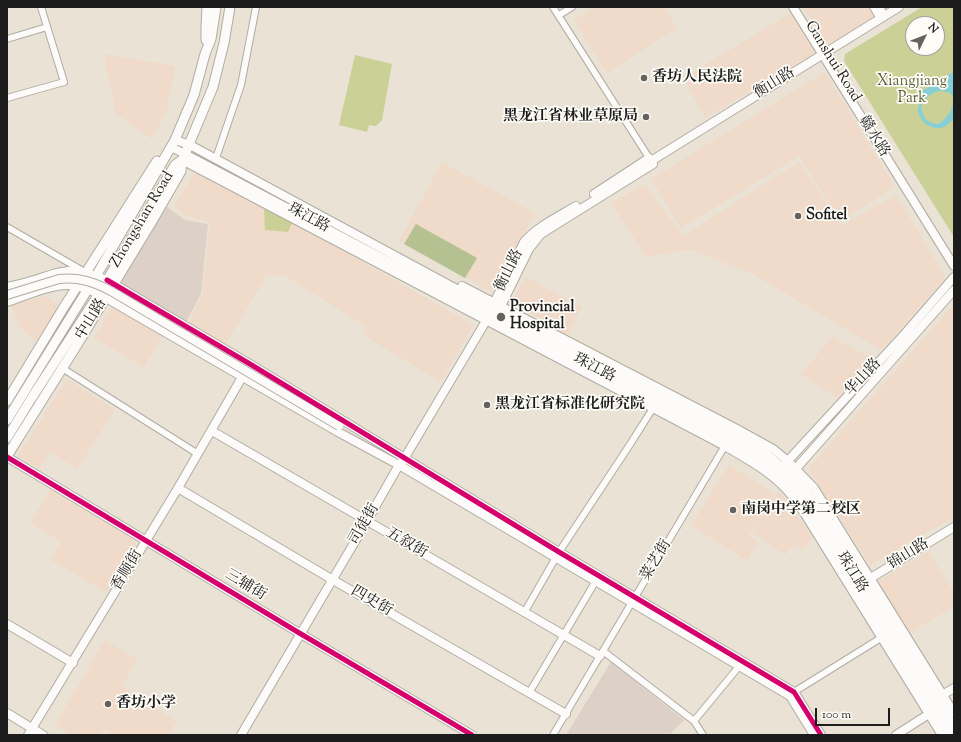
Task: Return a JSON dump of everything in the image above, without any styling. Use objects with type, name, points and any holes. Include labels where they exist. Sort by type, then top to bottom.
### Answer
[{"type":"main road","points":[[205,52],[207,7]]},
{"type":"main road","name":"Zhongshan Road","points":[[88,289],[173,144],[194,95],[205,52],[211,39],[216,7]]},
{"type":"main road","points":[[184,157],[213,88],[224,43],[230,7]]},
{"type":"main road","name":"赣水路","points":[[793,7],[824,54],[954,266]]},
{"type":"main road","name":"Ganshui Road","points":[[798,7],[824,54],[954,260]]},
{"type":"main road","name":"衡山路","points":[[494,311],[529,249],[540,235],[651,161],[899,7]]},
{"type":"main road","name":"珠江路","points":[[191,143],[494,311],[655,405],[764,452],[789,477],[802,485],[809,495],[867,580],[954,727]]},
{"type":"main road","name":"珠江路","points":[[173,144],[191,143],[217,155],[438,273],[494,311]]},
{"type":"main road","points":[[7,401],[154,165],[162,154],[173,144]]},
{"type":"main road","name":"珠江路","points":[[173,144],[184,157],[494,311],[730,437],[753,463],[781,469],[789,477],[791,495],[803,510],[885,635],[941,705],[954,713]]},
{"type":"main road","name":"中山路","points":[[7,456],[62,368],[110,283],[151,223],[181,171],[184,157]]},
{"type":"main road","points":[[7,287],[68,271],[86,273],[110,283],[250,364],[402,462],[741,664],[790,696],[814,735]]},
{"type":"main road","name":"华山路","points":[[781,469],[901,338],[954,277]]},
{"type":"main road","points":[[7,294],[67,278],[94,284],[111,292],[340,426],[390,461]]},
{"type":"main road","points":[[7,302],[40,290],[60,285],[78,286],[88,289],[390,461],[402,462]]},
{"type":"main road","name":"中山路","points":[[7,420],[88,289]]},
{"type":"main road","name":"华山路","points":[[789,477],[954,290]]},
{"type":"main road","points":[[7,438],[31,399],[102,296]]},
{"type":"main road","name":"司徒街","points":[[241,735],[402,462],[494,311]]},
{"type":"main road","points":[[24,373],[32,371],[42,363]]},
{"type":"main road","name":"香顺街","points":[[30,732],[178,488],[250,364]]},
{"type":"main road","points":[[24,373],[26,389]]},
{"type":"main road","points":[[31,399],[50,388]]},
{"type":"main road","name":"五叙街","points":[[212,431],[524,613],[602,654]]},
{"type":"main road","name":"三辅街","points":[[7,456],[146,541],[472,735]]},
{"type":"main road","name":"四史街","points":[[178,488],[333,580],[566,714]]},
{"type":"main road","name":"锦山路","points":[[867,580],[954,527]]},
{"type":"main road","points":[[7,624],[73,662]]},
{"type":"main road","points":[[741,664],[794,692],[821,735]]},
{"type":"main road","points":[[896,735],[941,705],[954,688]]},
{"type":"main road","name":"珠江路","points":[[941,705],[942,735]]},
{"type":"main road","name":"珠江路","points":[[941,705],[951,735]]},
{"type":"main road","points":[[7,713],[30,732],[43,735]]},
{"type":"street","points":[[7,98],[64,82],[42,7]]},
{"type":"street","points":[[217,155],[241,85],[256,7]]},
{"type":"street","points":[[553,7],[651,161]]},
{"type":"street","points":[[558,15],[572,7]]},
{"type":"street","points":[[873,7],[883,17]]},
{"type":"street","points":[[880,7],[883,17]]},
{"type":"street","points":[[7,39],[47,27]]},
{"type":"street","points":[[7,226],[86,273]]},
{"type":"street","points":[[62,368],[198,454]]},
{"type":"street","points":[[524,613],[557,555],[655,405]]},
{"type":"street","name":"菜艺街","points":[[553,735],[730,437]]},
{"type":"street","points":[[529,693],[597,579]]},
{"type":"street","points":[[794,692],[885,635]]},
{"type":"street","points":[[602,654],[694,721],[703,735]]},
{"type":"street","points":[[694,721],[741,664]]},
{"type":"shaded area","points":[[595,7],[664,7],[677,28],[607,73],[574,20]]},
{"type":"shaded area","points":[[803,7],[890,7],[827,45]]},
{"type":"shaded area","points":[[791,13],[815,53],[705,118],[683,78]]},
{"type":"shaded area","points":[[104,54],[175,66],[167,110],[152,139],[116,114]]},
{"type":"shaded area","points":[[825,72],[895,187],[840,221],[799,156],[681,228],[651,179]]},
{"type":"shaded area","points":[[442,162],[535,213],[492,292],[399,241]]},
{"type":"shaded area","points":[[799,162],[841,226],[896,195],[946,278],[881,350],[753,274],[690,249],[646,257],[611,202],[645,185],[683,236]]},
{"type":"shaded area","points":[[196,172],[294,223],[473,325],[441,382],[363,335],[367,327],[285,276],[267,275],[224,347],[187,325],[203,294],[210,222],[186,216],[174,205]]},
{"type":"shaded area","points":[[166,206],[185,220],[208,224],[201,294],[185,324],[119,283]]},
{"type":"shaded area","points":[[526,277],[582,307],[567,335],[512,301]]},
{"type":"shaded area","points":[[46,296],[57,303],[57,312],[35,341],[21,328],[10,305]]},
{"type":"shaded area","points":[[954,304],[954,517],[870,565],[808,469]]},
{"type":"shaded area","points":[[112,307],[162,336],[144,367],[94,338]]},
{"type":"shaded area","points":[[832,337],[875,360],[839,399],[801,374]]},
{"type":"shaded area","points":[[67,379],[115,410],[77,469],[50,452],[39,469],[18,456]]},
{"type":"shaded area","name":"南岗中学第二校区","points":[[729,465],[775,494],[749,536],[758,542],[747,561],[691,525]]},
{"type":"shaded area","points":[[50,490],[138,542],[107,593],[51,560],[62,542],[30,523]]},
{"type":"shaded area","points":[[779,491],[785,497],[813,538],[803,550],[795,545],[785,555],[752,533]]},
{"type":"shaded area","points":[[929,551],[954,593],[954,607],[907,634],[877,582]]},
{"type":"shaded area","name":"香坊小学","points":[[105,640],[137,659],[122,687],[177,721],[169,735],[115,735],[104,729],[100,735],[71,735],[55,725]]},
{"type":"shaded area","points":[[611,662],[684,720],[670,734],[667,733],[665,735],[566,735]]},
{"type":"green space","name":"Xiangjiang Park","points":[[922,7],[954,7],[954,237],[844,61],[845,54],[905,17],[905,56],[945,56],[945,16],[907,16]]},
{"type":"green space","points":[[355,55],[392,64],[382,120],[376,126],[369,125],[367,132],[339,125]]},
{"type":"green space","points":[[264,209],[292,223],[288,232],[265,230]]},
{"type":"green space","points":[[416,224],[477,258],[465,278],[404,244]]},
{"type":"water","points":[[954,72],[954,119],[945,127],[933,128],[926,124],[919,115],[918,109],[922,98],[920,95],[923,90]],"holes":[[[938,91],[946,92],[951,94],[953,97],[953,106],[945,119],[938,124],[928,121],[923,114],[921,107],[930,95]]]},
{"type":"cycle path","points":[[107,280],[250,364],[559,552],[794,692],[821,735]]},
{"type":"cycle path","points":[[7,457],[472,735]]},
{"type":"place","name":"香坊人民法院","points":[[644,78]]},
{"type":"place","name":"黑龙江省林业草原局","points":[[646,117]]},
{"type":"place","name":"Sofitel","points":[[798,216]]},
{"type":"place","name":"Provincial Hospital","points":[[501,317]]},
{"type":"place","name":"黑龙江省标准化研究院","points":[[487,405]]},
{"type":"place","name":"南岗中学第二校区","points":[[733,510]]},
{"type":"place","name":"香坊小学","points":[[108,704]]}]
